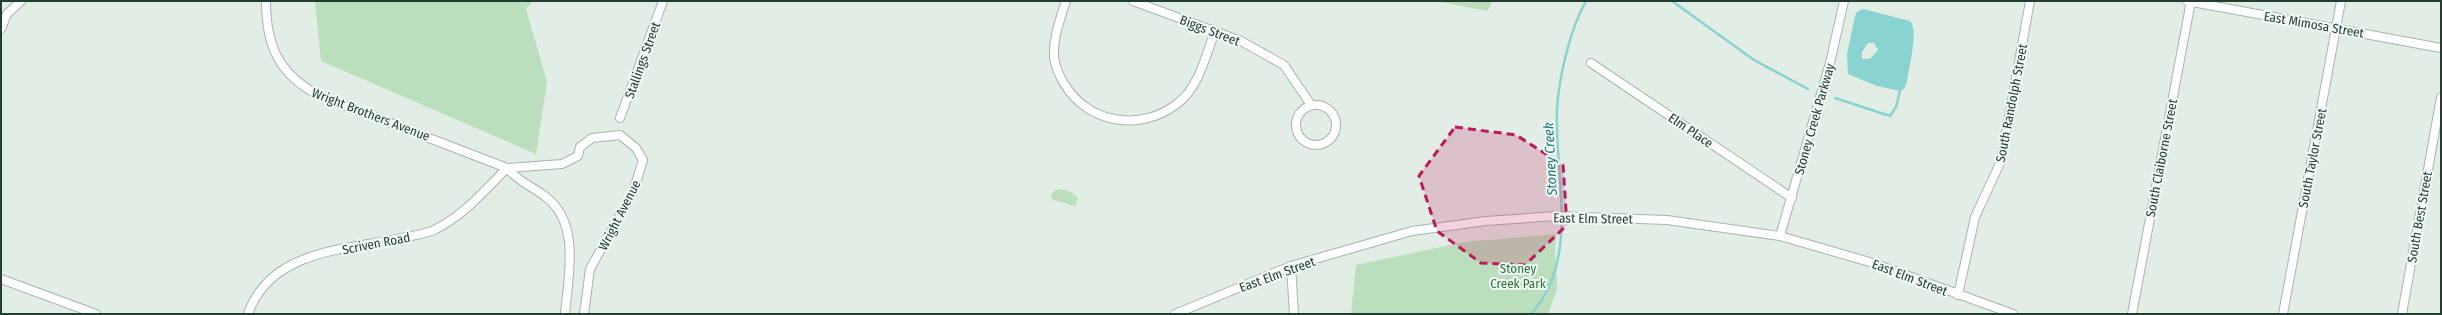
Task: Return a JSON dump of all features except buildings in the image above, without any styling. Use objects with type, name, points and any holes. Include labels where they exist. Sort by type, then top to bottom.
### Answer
[{"type":"street","points":[[1,29],[7,14],[21,1]]},
{"type":"street","name":"Wright Brothers Avenue","points":[[266,1],[266,22],[280,64],[305,88],[320,96],[507,168]]},
{"type":"street","name":"Stallings Street","points":[[620,118],[663,1]]},
{"type":"street","points":[[1066,1],[1055,34],[1054,58],[1061,78],[1073,98],[1090,111],[1110,119],[1133,121],[1157,116],[1179,103],[1194,85],[1216,31]]},
{"type":"street","name":"Biggs Street","points":[[1133,1],[1241,41],[1284,65],[1311,105]]},
{"type":"street","name":"Stoney Creek Parkway","points":[[1780,236],[1830,62],[1844,1]]},
{"type":"street","name":"South Randolph Street","points":[[1958,295],[1975,217],[2001,161],[2030,1]]},
{"type":"street","name":"East Mimosa Street","points":[[2190,1],[2441,48]]},
{"type":"street","name":"South Claiborne Street","points":[[2132,314],[2190,1]]},
{"type":"street","name":"South Taylor Street","points":[[2283,314],[2341,1]]},
{"type":"street","name":"Elm Place","points":[[1591,63],[1792,198]]},
{"type":"street","name":"South Best Street","points":[[2402,314],[2441,97]]},
{"type":"street","points":[[1311,105],[1324,105],[1331,110],[1337,120],[1335,135],[1324,144],[1310,144],[1300,138],[1296,124],[1299,114],[1311,105]]},
{"type":"street","name":"Wright Avenue","points":[[507,168],[562,164],[578,156],[580,147],[592,138],[620,134],[636,148],[643,160],[633,192],[590,269],[584,314]]},
{"type":"street","points":[[507,168],[517,179],[547,198],[558,210],[568,229],[570,263],[565,314]]},
{"type":"street","name":"Scriven Road","points":[[248,314],[260,289],[276,273],[294,263],[326,253],[434,230],[454,218],[507,168]]},
{"type":"street","name":"East Elm Street","points":[[1175,314],[1291,266],[1412,231],[1486,221],[1556,216],[1667,220],[1780,236],[1872,262],[1958,295],[2013,314]]},
{"type":"street","points":[[1291,266],[1294,314]]},
{"type":"street","points":[[1,279],[96,314]]},
{"type":"highlighted area","points":[[1455,127],[1516,135],[1563,165],[1567,225],[1525,265],[1481,263],[1437,231],[1419,176]]},
{"type":"green space","points":[[315,1],[533,1],[526,9],[547,82],[536,154],[321,61]]},
{"type":"green space","points":[[1434,1],[1492,1],[1488,11]]},
{"type":"green space","points":[[1061,189],[1071,192],[1078,198],[1075,206],[1053,200],[1051,195],[1055,190]]},
{"type":"green space","name":"Stoney Creek Park","points":[[1557,234],[1555,247],[1557,289],[1548,314],[1351,314],[1356,265],[1464,242]]},
{"type":"water","points":[[1863,9],[1910,21],[1913,26],[1914,40],[1907,81],[1905,88],[1900,91],[1877,86],[1848,74],[1847,54],[1857,12]],"holes":[[[1868,43],[1874,43],[1878,50],[1870,59],[1862,59],[1862,52]]]},
{"type":"waterway","name":"Stoney Creek","points":[[1531,314],[1546,292],[1556,268],[1562,216],[1557,135],[1558,96],[1570,39],[1580,12],[1586,1]]},
{"type":"waterway","points":[[1672,1],[1754,60],[1808,89]]},
{"type":"waterway","points":[[1835,98],[1890,116],[1896,107],[1900,91]]}]
